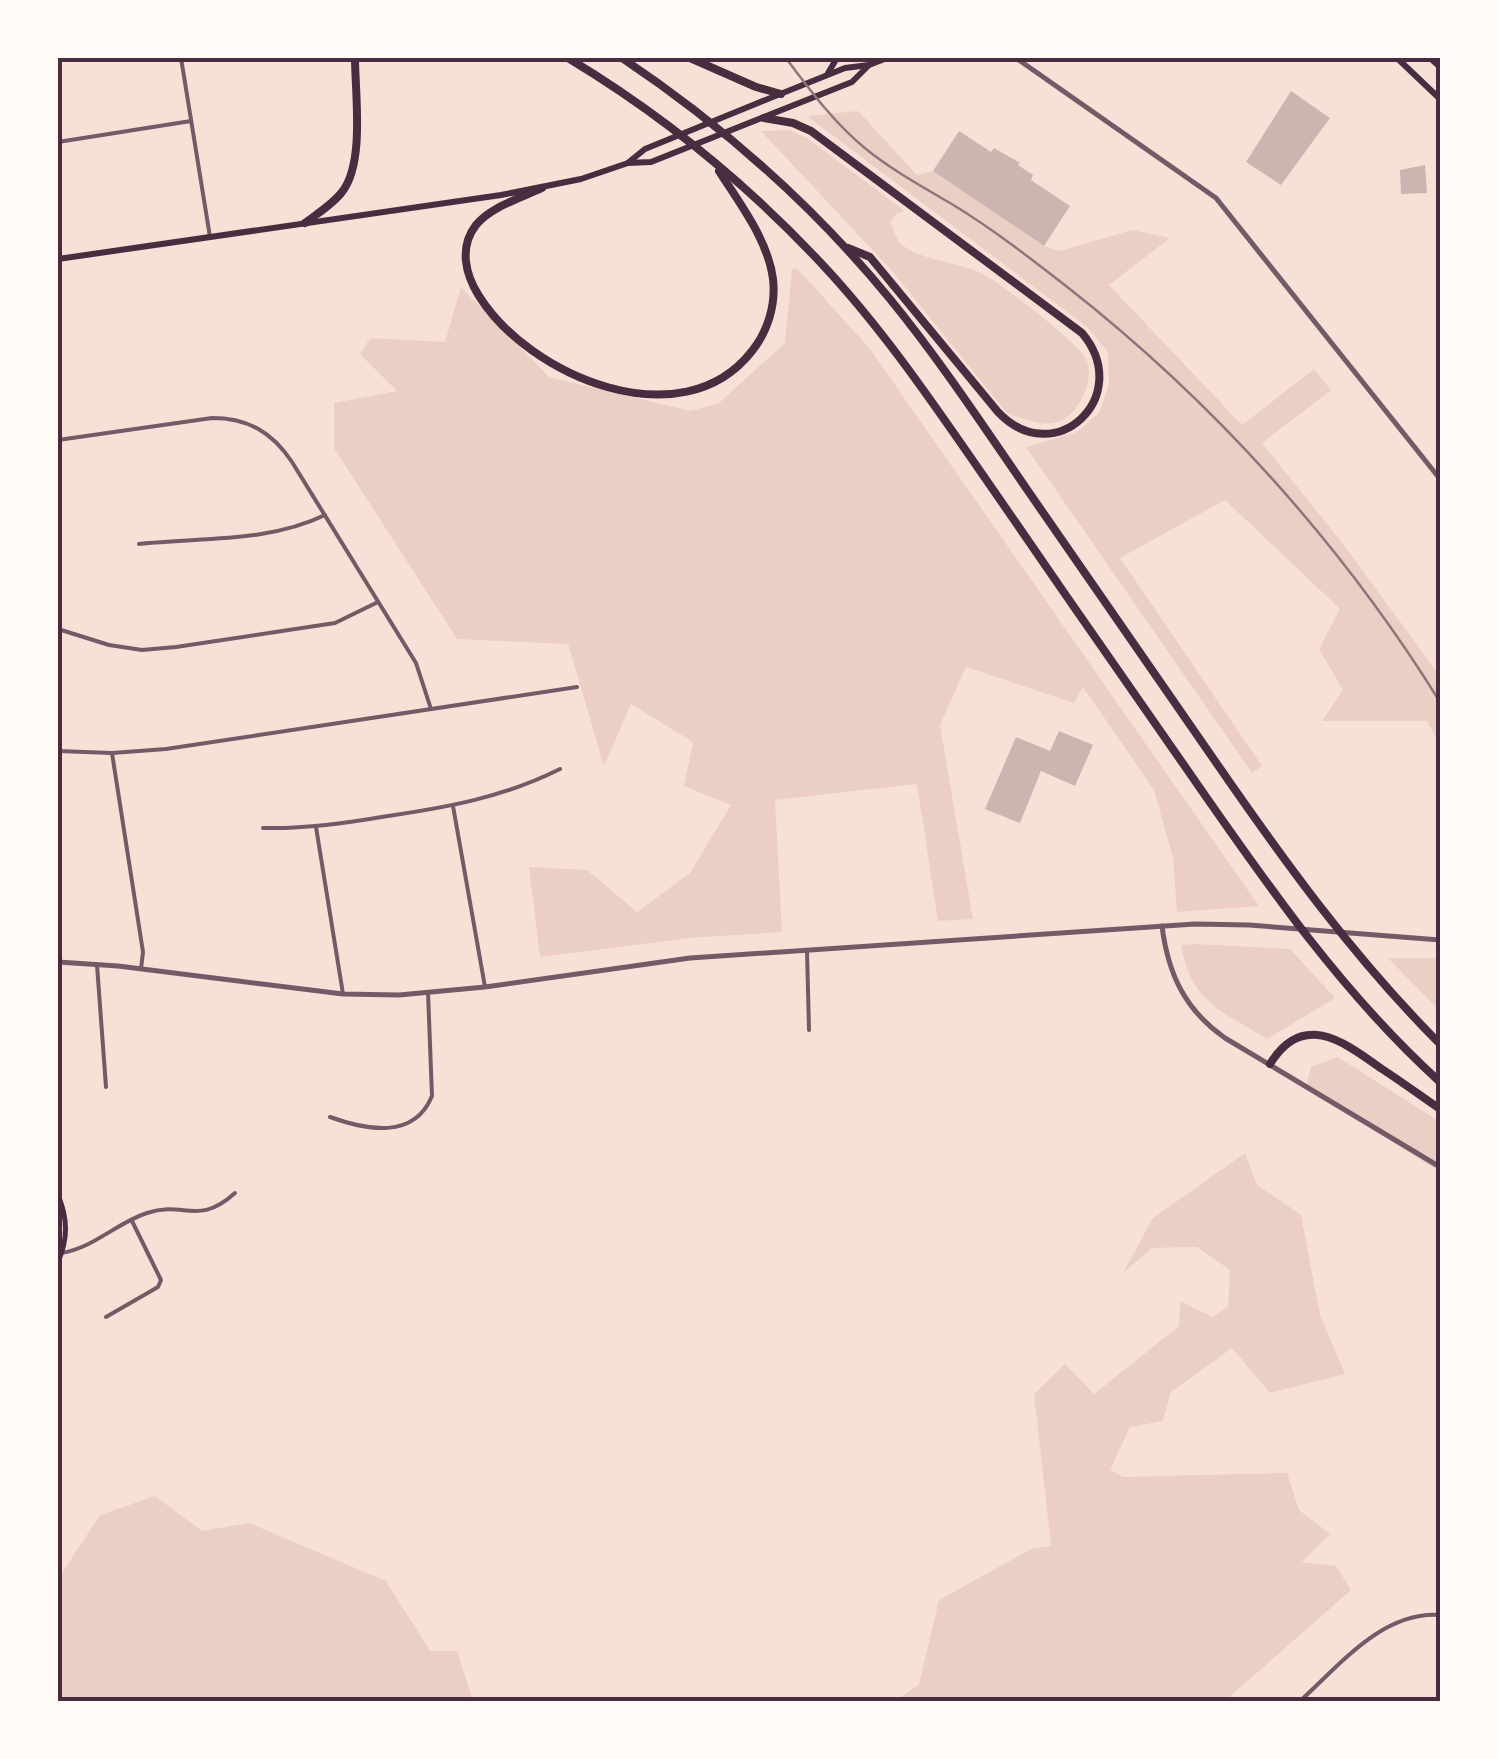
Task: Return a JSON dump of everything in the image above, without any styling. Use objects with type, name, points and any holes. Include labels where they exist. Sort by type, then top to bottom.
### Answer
[{"type":"highway","points":[[305,223],[342,193],[352,175],[356,58]]},
{"type":"highway","points":[[568,58],[629,97],[714,163],[822,264],[892,347],[1294,923],[1364,1005],[1440,1082]]},
{"type":"highway","points":[[622,58],[736,142],[844,247],[889,298],[948,376],[1304,888],[1366,964],[1440,1044]]},
{"type":"highway","points":[[690,58],[780,94]]},
{"type":"highway","points":[[761,119],[793,122],[811,131],[1082,333],[1100,366],[1100,388],[1092,407],[1076,424],[1056,433],[1034,434],[1013,426],[870,257],[844,247]]},
{"type":"highway","points":[[542,188],[490,212],[472,232],[466,248],[466,266],[480,298],[515,339],[562,371],[612,388],[679,391],[707,384],[740,364],[762,336],[773,301],[773,276],[765,250],[714,163]]},
{"type":"highway","points":[[1270,1064],[1294,1038],[1310,1034],[1329,1036],[1348,1045],[1440,1110]]},
{"type":"main road","points":[[824,76],[837,58]]},
{"type":"main road","points":[[628,163],[645,149],[752,105],[845,68],[888,58]]},
{"type":"main road","points":[[1397,58],[1440,99]]},
{"type":"main road","points":[[1430,58],[1440,68]]},
{"type":"main road","points":[[58,259],[542,188],[628,163],[651,162],[852,82],[869,65]]},
{"type":"main road","points":[[58,1196],[66,1222],[58,1262]]},
{"type":"street","points":[[181,58],[210,237]]},
{"type":"street","points":[[1016,58],[1216,198],[1440,480]]},
{"type":"street","points":[[58,142],[191,121]]},
{"type":"street","points":[[58,440],[212,418],[234,418],[255,426],[281,446],[326,515],[416,663],[431,709]]},
{"type":"street","points":[[139,544],[254,536],[304,526],[326,515]]},
{"type":"street","points":[[58,629],[108,645],[142,650],[335,622],[379,602]]},
{"type":"street","points":[[58,751],[166,749],[577,687]]},
{"type":"street","points":[[112,753],[142,952],[141,969]]},
{"type":"street","points":[[263,828],[316,827],[453,806],[506,794],[560,769]]},
{"type":"street","points":[[453,806],[485,987]]},
{"type":"street","points":[[316,827],[343,994]]},
{"type":"street","points":[[58,962],[343,994],[485,987],[662,961],[1162,926],[1220,924],[1440,940]]},
{"type":"street","points":[[1162,926],[1166,956],[1190,1006],[1216,1031],[1440,1168]]},
{"type":"street","points":[[807,951],[809,1030]]},
{"type":"street","points":[[96,965],[106,1088]]},
{"type":"street","points":[[330,1117],[366,1128],[390,1128],[414,1122],[425,1110],[432,1096],[428,992]]},
{"type":"street","points":[[62,1254],[158,1211],[211,1211],[236,1193]]},
{"type":"street","points":[[106,1318],[158,1287],[161,1280],[132,1221]]},
{"type":"street","points":[[58,1592],[58,1608]]},
{"type":"street","points":[[1299,1702],[1393,1623],[1414,1616],[1440,1615]]},
{"type":"shaded area","points":[[858,111],[917,175],[933,171],[1044,246],[1059,251],[1132,230],[1170,238],[1109,285],[1242,425],[1314,369],[1331,390],[1262,443],[1340,540],[1434,668],[1440,679],[1440,745],[1427,721],[1322,721],[1343,690],[1319,649],[1340,609],[1225,500],[1120,558],[1262,766],[1252,773],[1026,447],[1077,432],[1099,413],[1109,384],[1108,352],[1087,327],[807,116]]},
{"type":"shaded area","points":[[789,130],[807,138],[905,211],[890,222],[900,243],[917,253],[989,277],[1080,351],[1088,363],[1089,378],[1072,413],[1063,420],[1043,424],[1006,412],[893,272],[761,131]]},
{"type":"shaded area","points":[[797,268],[870,349],[1259,906],[1177,912],[1173,858],[1154,790],[1083,687],[1074,703],[966,667],[940,725],[973,919],[938,921],[917,784],[775,800],[782,932],[689,938],[540,957],[529,867],[587,870],[637,912],[690,873],[731,805],[684,786],[693,742],[631,704],[604,766],[568,644],[457,639],[334,448],[334,403],[397,391],[360,354],[370,338],[445,342],[461,287],[549,377],[690,411],[719,403],[785,343],[792,269]]},
{"type":"shaded area","points":[[1181,945],[1290,949],[1335,998],[1267,1039],[1223,1012],[1201,993],[1192,980]]},
{"type":"shaded area","points":[[1388,958],[1440,958],[1440,1011]]},
{"type":"shaded area","points":[[1338,1057],[1440,1122],[1440,1172],[1306,1087],[1311,1067]]},
{"type":"shaded area","points":[[1245,1153],[1257,1185],[1301,1215],[1320,1315],[1345,1374],[1270,1393],[1232,1348],[1171,1392],[1163,1421],[1130,1427],[1110,1470],[1123,1477],[1287,1473],[1299,1510],[1330,1534],[1302,1562],[1336,1566],[1351,1590],[1225,1701],[895,1701],[919,1684],[939,1600],[1033,1548],[1051,1546],[1034,1394],[1065,1364],[1094,1394],[1179,1326],[1180,1301],[1213,1317],[1228,1307],[1230,1270],[1197,1247],[1152,1248],[1123,1273],[1153,1218]]},
{"type":"shaded area","points":[[155,1496],[202,1531],[249,1523],[386,1581],[430,1651],[457,1651],[473,1701],[58,1701],[58,1579],[100,1515]]},
{"type":"building","points":[[1291,91],[1330,118],[1281,185],[1246,162]]},
{"type":"building","points":[[959,131],[991,152],[994,148],[1020,163],[1033,175],[1031,180],[1070,206],[1044,246],[933,171]]},
{"type":"building","points":[[1425,165],[1427,193],[1401,194],[1400,170]]},
{"type":"building","points":[[1059,731],[1093,745],[1075,786],[1041,771],[1020,823],[985,809],[1016,737],[1050,751]]},
{"type":"railway","points":[[786,58],[833,117],[866,149],[1025,255],[1173,377],[1317,531],[1402,643],[1440,702]]}]
